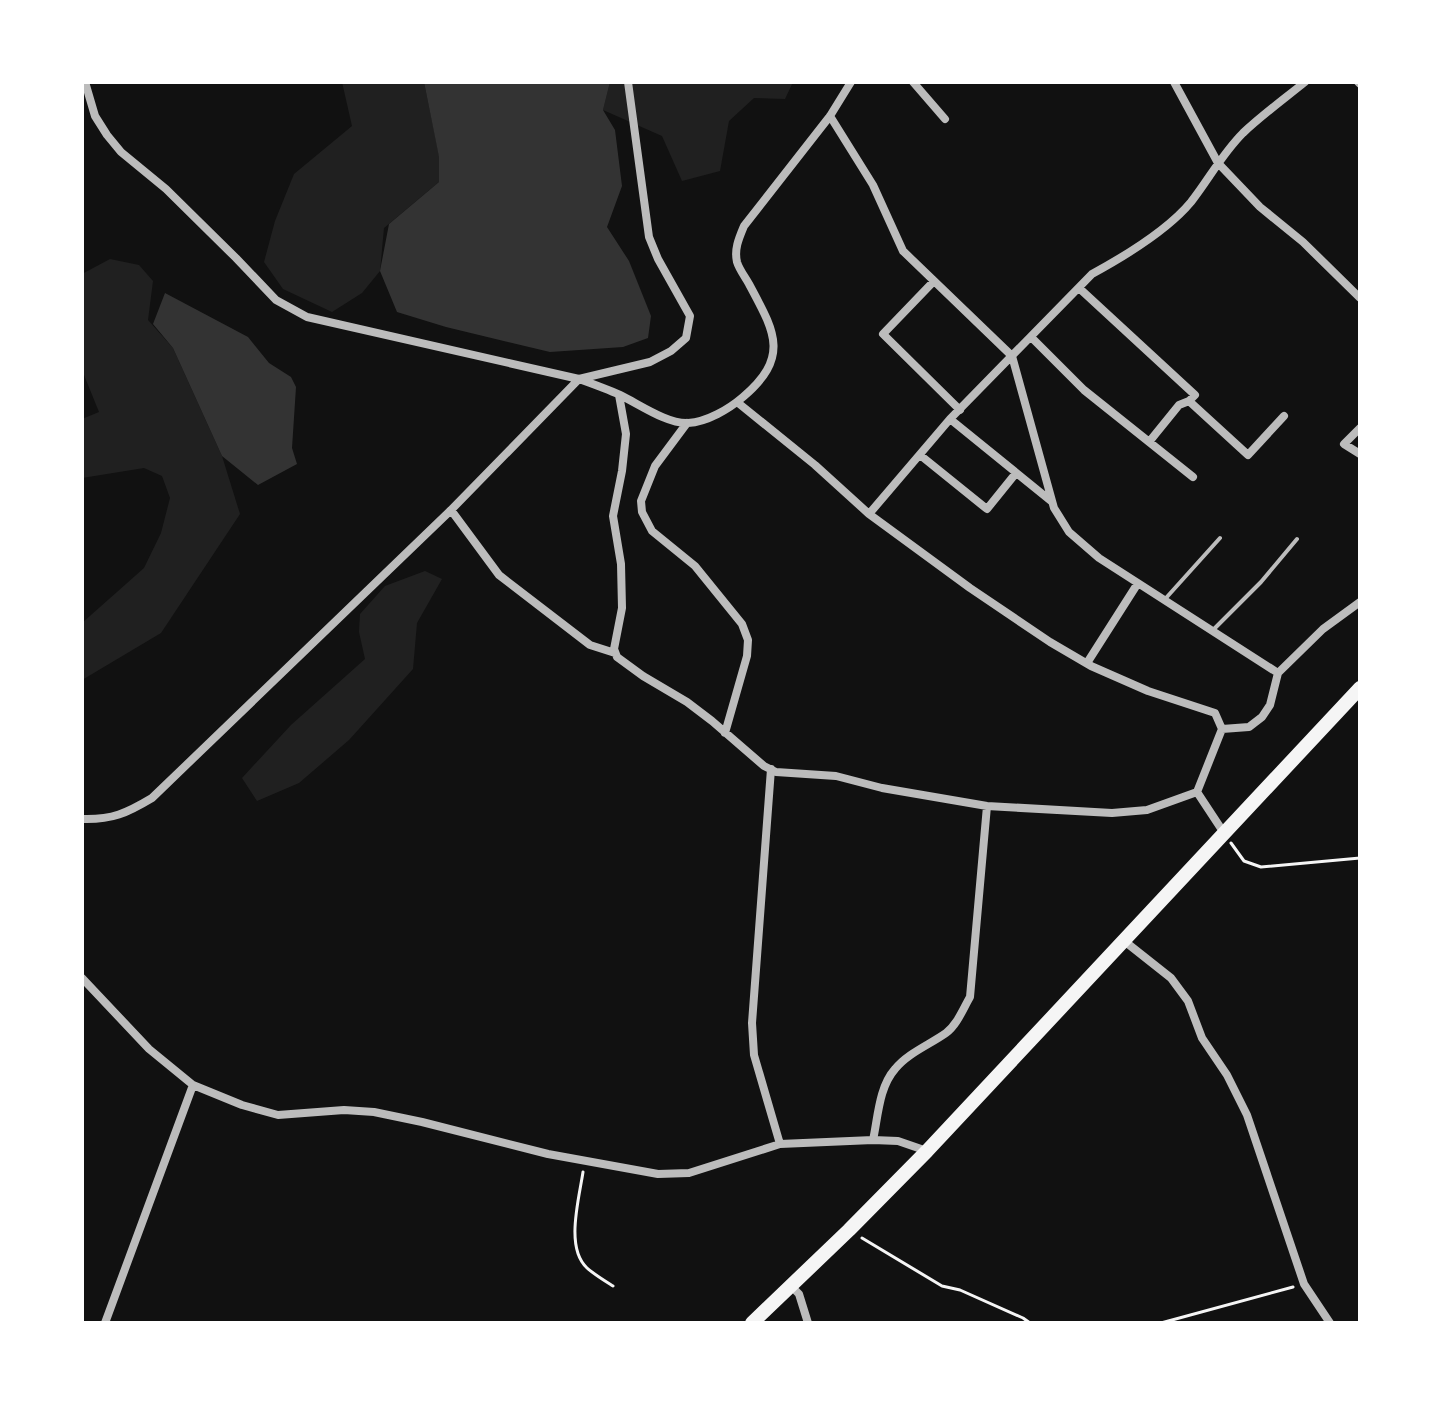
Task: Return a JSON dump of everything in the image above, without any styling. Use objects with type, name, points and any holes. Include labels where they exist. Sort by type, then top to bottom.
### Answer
[{"type":"highway","points":[[752,1323],[927,1151],[1360,688]]},
{"type":"street","points":[[85,82],[95,116],[121,152],[166,189],[276,300],[307,317],[579,379],[672,420],[687,423],[705,419],[737,402],[760,383],[771,364],[774,346],[771,326],[737,262],[736,244],[744,226],[830,116],[851,82]]},
{"type":"street","points":[[82,819],[102,819],[129,811],[152,798],[451,510],[579,379],[650,362],[671,351],[686,338],[690,316],[649,237],[628,82]]},
{"type":"street","points":[[913,82],[945,119]]},
{"type":"street","points":[[1174,82],[1218,163],[1260,207],[1303,242],[1360,298]]},
{"type":"street","points":[[869,514],[950,419],[1092,274],[1164,228],[1190,204],[1242,134],[1305,82]]},
{"type":"street","points":[[830,116],[873,185],[903,251],[1012,356],[1054,508],[1069,532],[1099,558],[1278,673]]},
{"type":"street","points":[[934,281],[883,334],[960,410]]},
{"type":"street","points":[[1079,288],[1195,395],[1179,405],[1149,442]]},
{"type":"street","points":[[1031,337],[1084,390],[1193,477]]},
{"type":"street","points":[[619,395],[626,434],[613,516],[621,564],[622,608],[615,653],[643,676],[687,702],[764,766],[776,772],[836,776],[882,788],[987,806],[1112,813],[1147,810],[1197,792],[1222,729],[1215,713],[1148,691],[1050,642],[869,514],[815,465],[737,402]]},
{"type":"street","points":[[1189,401],[1248,455],[1284,416]]},
{"type":"street","points":[[950,419],[1052,501]]},
{"type":"street","points":[[687,423],[655,466],[641,501],[642,512],[652,531],[695,566],[742,624],[748,640],[747,656],[725,733]]},
{"type":"street","points":[[1360,428],[1344,444],[1360,454]]},
{"type":"street","points":[[920,455],[987,509],[1016,473]]},
{"type":"street","points":[[451,510],[499,575],[590,645],[615,653]]},
{"type":"street","points":[[1087,663],[1138,583]]},
{"type":"street","points":[[1222,729],[1249,727],[1262,717],[1270,705],[1278,673],[1323,629],[1360,602]]},
{"type":"street","points":[[771,769],[752,1023],[754,1055],[780,1144]]},
{"type":"street","points":[[1197,792],[1224,833]]},
{"type":"street","points":[[873,1140],[882,1094],[894,1069],[918,1049],[948,1031],[970,997],[987,806]]},
{"type":"street","points":[[1123,940],[1171,978],[1188,1001],[1202,1038],[1227,1075],[1247,1115],[1304,1284],[1330,1323]]},
{"type":"street","points":[[82,978],[149,1049],[193,1085],[242,1105],[278,1115],[344,1110],[374,1112],[548,1154],[658,1174],[689,1173],[780,1144],[898,1141],[927,1151]]},
{"type":"street","points":[[105,1323],[193,1085]]},
{"type":"street","points":[[791,1286],[799,1294],[808,1323]]},
{"type":"lane","points":[[1164,600],[1220,538]]},
{"type":"lane","points":[[1212,631],[1261,582],[1297,539]]},
{"type":"path","points":[[1224,833],[1244,861],[1261,867],[1360,858]]},
{"type":"path","points":[[584,1161],[574,1242],[585,1267],[613,1286]]},
{"type":"path","points":[[849,1230],[942,1286],[960,1290],[1030,1323]]},
{"type":"path","points":[[1161,1323],[1304,1284]]},
{"type":"shaded area","points":[[342,82],[424,82],[441,165],[439,182],[384,228],[380,271],[362,293],[332,312],[283,289],[264,262],[275,221],[294,174],[352,126]]},
{"type":"shaded area","points":[[424,82],[610,82],[603,110],[615,130],[622,186],[607,227],[629,261],[651,316],[648,338],[623,347],[550,352],[397,312],[380,271],[389,224],[439,182],[439,157]]},
{"type":"shaded area","points":[[610,82],[793,82],[785,99],[754,98],[729,121],[720,171],[682,181],[662,136],[603,110]]},
{"type":"shaded area","points":[[110,259],[139,265],[153,281],[148,320],[173,348],[222,456],[240,514],[161,633],[82,680],[82,623],[144,568],[161,533],[170,498],[162,476],[144,468],[82,478],[82,419],[99,412],[82,370],[82,274]]},
{"type":"shaded area","points":[[165,293],[248,337],[269,363],[291,377],[296,387],[292,448],[297,464],[258,485],[222,456],[173,348],[153,324]]},
{"type":"shaded area","points":[[425,571],[442,579],[417,623],[413,669],[349,740],[299,783],[257,801],[242,778],[291,725],[365,659],[359,632],[360,614],[385,586]]}]
